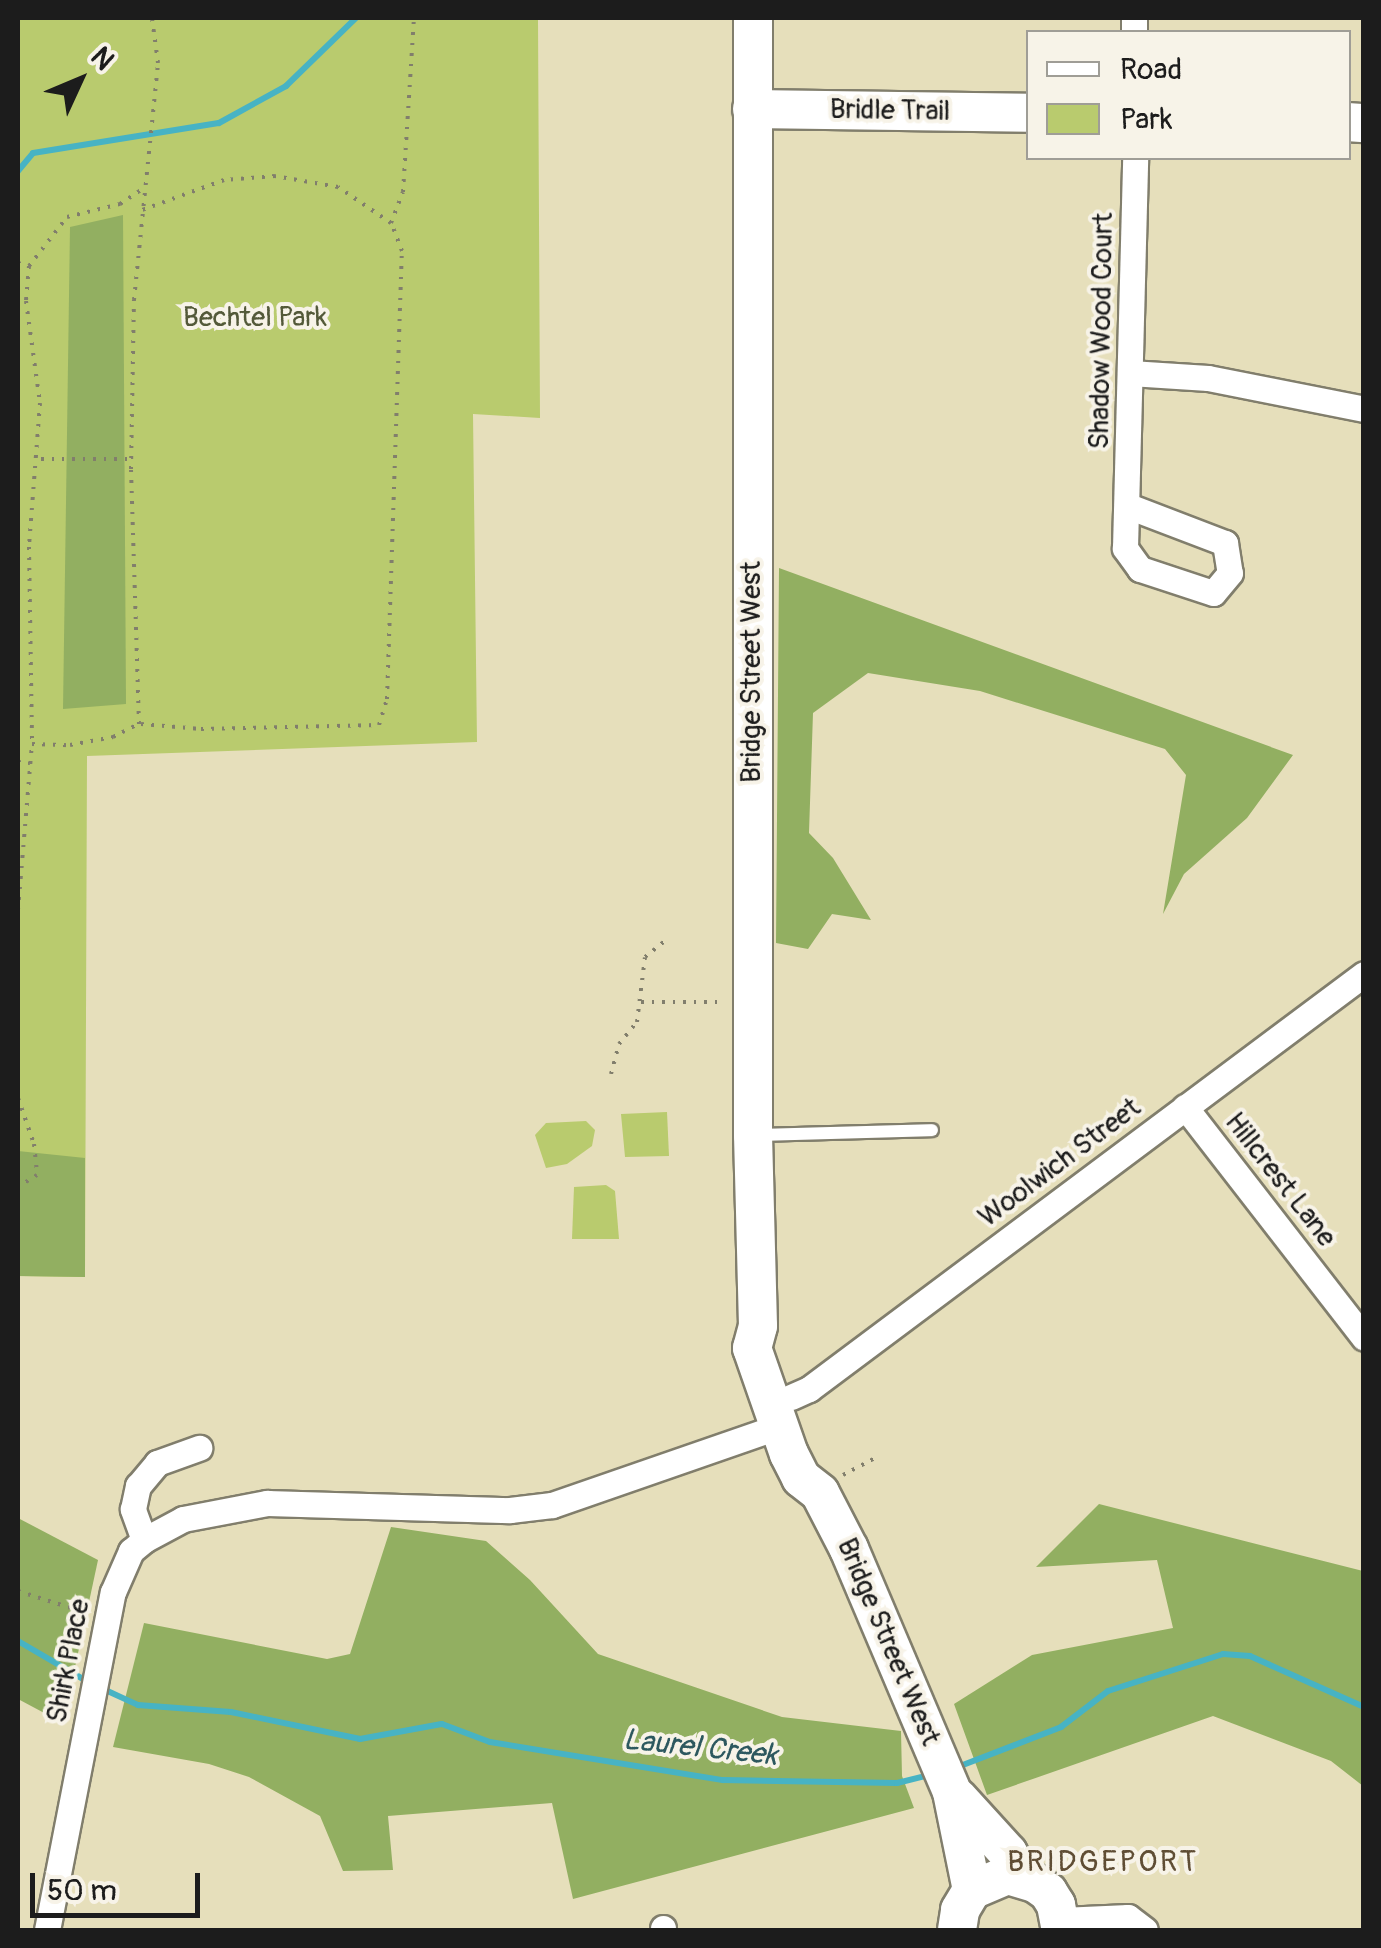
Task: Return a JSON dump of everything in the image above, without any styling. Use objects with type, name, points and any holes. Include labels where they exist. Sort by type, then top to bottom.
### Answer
[{"type":"main road","name":"Bridge Street West","points":[[753,18],[753,1135],[758,1326],[752,1348],[784,1412],[830,1484],[849,1549],[952,1792],[1008,1853],[1021,1877],[1048,1892],[1061,1925]]},
{"type":"main road","name":"Bridle Trail","points":[[752,109],[1026,113]]},
{"type":"main road","name":"Bridge Street West","points":[[952,1792],[957,1918]]},
{"type":"main road","points":[[957,1918],[995,1877],[1021,1877]]},
{"type":"street","name":"Shadow Wood Court","points":[[1128,506],[1136,160]]},
{"type":"street","points":[[1130,373],[1208,378],[1364,410]]},
{"type":"street","name":"Woolwich Street","points":[[144,1540],[183,1519],[267,1504],[510,1510],[552,1505],[784,1412],[809,1389],[1364,974]]},
{"type":"street","name":"Hillcrest Lane","points":[[1185,1106],[1364,1338]]},
{"type":"street","points":[[144,1540],[133,1508],[138,1486],[157,1463],[199,1448]]},
{"type":"street","name":"Shirk Place","points":[[47,1930],[109,1613],[121,1568],[144,1540]]},
{"type":"street","points":[[1061,1925],[1128,1918],[1145,1930]]},
{"type":"lane","points":[[753,1135],[932,1130]]},
{"type":"path","points":[[139,724],[131,460],[134,300],[158,63],[152,18]]},
{"type":"path","points":[[392,223],[402,192],[414,18]]},
{"type":"path","points":[[32,744],[70,745],[114,738],[139,724],[201,729],[380,725],[386,699],[402,251],[392,223],[338,187],[274,176],[224,180],[142,210]]},
{"type":"path","points":[[18,910],[32,744],[29,546],[39,460],[40,403],[26,301],[28,266],[67,218],[120,204],[144,188]]},
{"type":"path","points":[[18,264],[28,266]]},
{"type":"path","points":[[39,460],[131,460]]},
{"type":"path","points":[[18,589],[30,590]]},
{"type":"path","points":[[18,762],[30,763]]},
{"type":"path","points":[[611,1074],[619,1044],[637,1022],[646,957],[666,939]]},
{"type":"path","points":[[641,1002],[720,1002]]},
{"type":"path","points":[[18,1098],[34,1144],[37,1175],[18,1187]]},
{"type":"path","points":[[830,1484],[878,1456]]},
{"type":"path","points":[[18,1592],[75,1611],[109,1613]]},
{"type":"green space","name":"Bechtel Park","points":[[18,18],[538,18],[540,418],[473,414],[477,742],[87,756],[85,1277],[18,1276]]},
{"type":"green space","points":[[123,215],[126,704],[63,709],[70,227]]},
{"type":"green space","points":[[779,568],[1293,755],[1247,818],[1184,874],[1163,914],[1186,775],[1165,749],[980,691],[868,673],[813,713],[809,833],[833,858],[871,920],[832,914],[808,949],[776,943]]},
{"type":"green space","points":[[667,1112],[669,1156],[625,1157],[621,1114]]},
{"type":"green space","points":[[586,1121],[595,1130],[592,1146],[567,1164],[546,1168],[535,1135],[546,1123]]},
{"type":"green space","points":[[18,1151],[85,1158],[85,1277],[18,1276]]},
{"type":"green space","points":[[606,1185],[615,1191],[619,1239],[572,1239],[574,1187]]},
{"type":"green space","points":[[1099,1504],[1363,1571],[1363,1786],[1331,1761],[1213,1716],[987,1795],[954,1704],[1032,1655],[1173,1628],[1157,1560],[1036,1567]]},
{"type":"green space","points":[[18,1518],[98,1560],[63,1723],[18,1699]]},
{"type":"green space","points":[[391,1527],[486,1541],[530,1580],[598,1654],[782,1717],[901,1731],[902,1776],[914,1808],[573,1899],[552,1803],[388,1816],[393,1870],[343,1871],[320,1816],[249,1777],[209,1764],[113,1747],[144,1623],[327,1659],[350,1654]]},
{"type":"waterway","points":[[18,171],[33,153],[219,123],[286,86],[356,18]]},
{"type":"waterway","name":"Laurel Creek","points":[[18,1641],[90,1683]]},
{"type":"waterway","name":"Laurel Creek","points":[[955,1768],[1061,1727],[1108,1691],[1223,1654],[1250,1656],[1364,1707]]},
{"type":"waterway","name":"Laurel Creek","points":[[101,1688],[138,1705],[231,1712],[360,1739],[442,1724],[490,1742],[723,1780],[897,1783],[933,1774]]},
{"type":"district","name":"BRIDGEPORT","points":[[1103,1862]]}]
